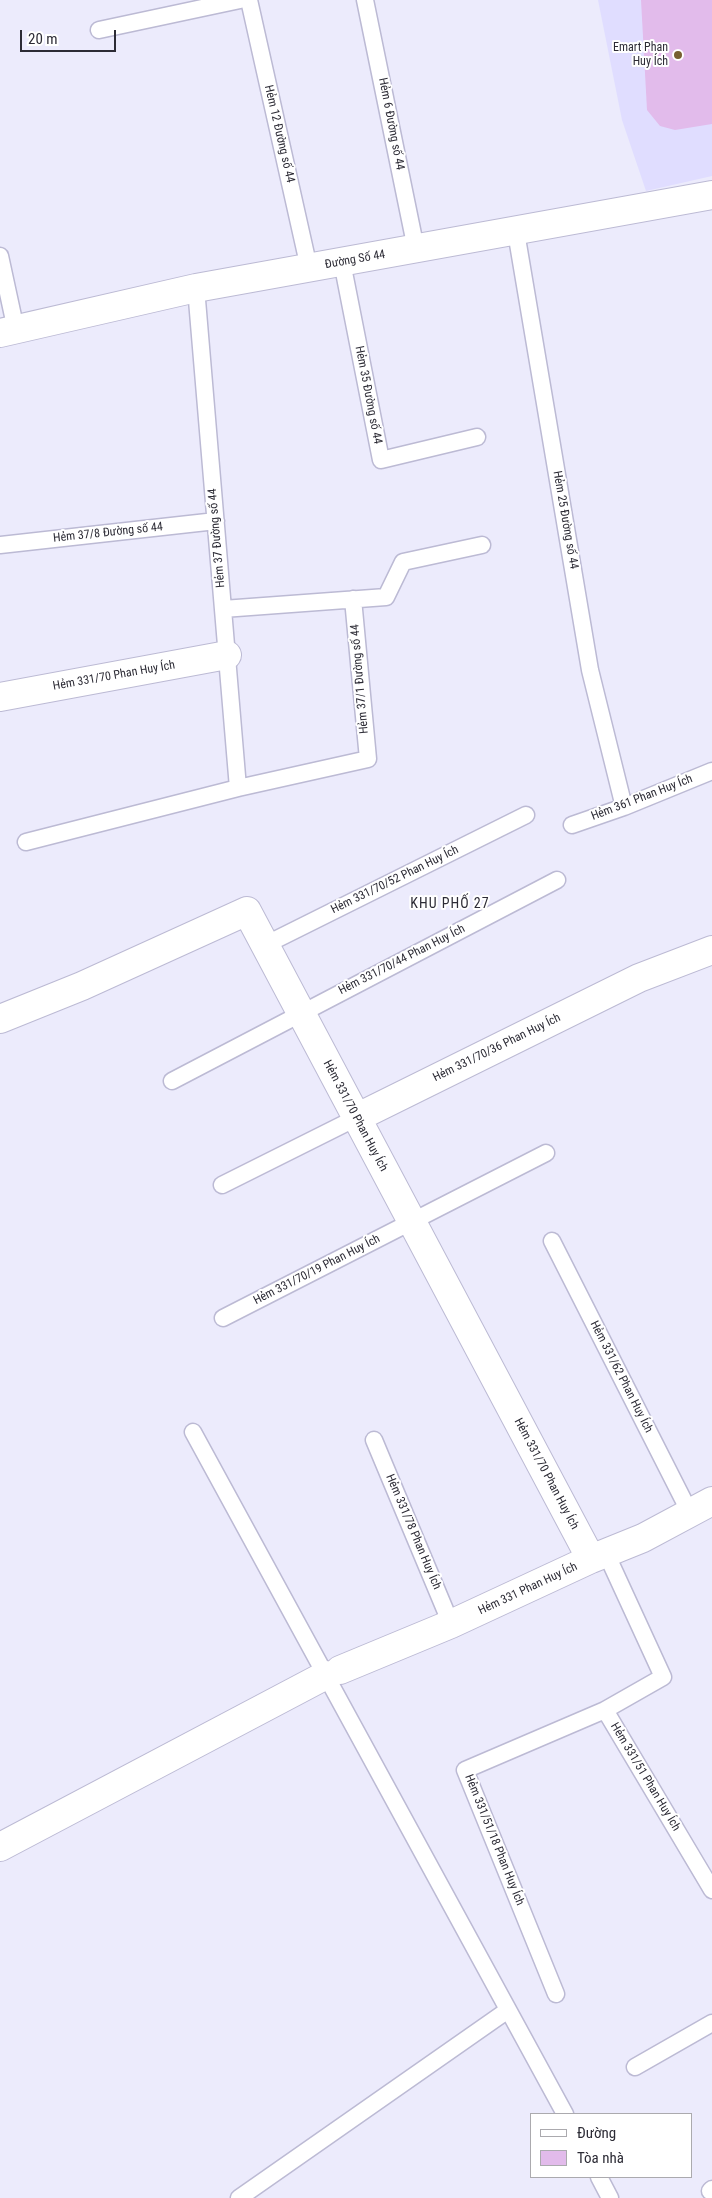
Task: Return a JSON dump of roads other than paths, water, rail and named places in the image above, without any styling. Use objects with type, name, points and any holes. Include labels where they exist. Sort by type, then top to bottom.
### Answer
[{"type":"street","name":"Đường Số 44","points":[[8,331],[196,288],[516,232],[712,195]]},
{"type":"street","name":"Hẻm 331/70 Phan Huy Ích","points":[[0,697],[227,655]]},
{"type":"street","name":"Hẻm 331/70 Phan Huy Ích","points":[[2,1013],[82,986],[247,911],[411,1222],[599,1556]]},
{"type":"street","name":"Hẻm 331/70/36 Phan Huy Ích","points":[[356,1118],[639,978],[712,950]]},
{"type":"street","name":"Hẻm 331 Phan Huy Ích","points":[[0,1847],[333,1673],[451,1624],[599,1556],[643,1538],[701,1507]]},
{"type":"lane","points":[[98,30],[240,0]]},
{"type":"lane","name":"Hẻm 12 Đường số 44","points":[[249,0],[309,268]]},
{"type":"lane","name":"Hẻm 6 Đường số 44","points":[[365,0],[416,249]]},
{"type":"lane","name":"Hẻm 25 Đường số 44","points":[[516,232],[590,670],[624,807]]},
{"type":"lane","points":[[0,256],[8,331]]},
{"type":"lane","name":"Hẻm 35 Đường số 44","points":[[342,262],[381,460],[477,437]]},
{"type":"lane","name":"Hẻm 37 Đường số 44","points":[[196,288],[238,788]]},
{"type":"lane","name":"Hẻm 37/8 Đường số 44","points":[[0,545],[216,521]]},
{"type":"lane","points":[[223,609],[386,597],[403,562],[482,545]]},
{"type":"lane","name":"Hẻm 37/1 Đường số 44","points":[[238,788],[368,759],[353,599]]},
{"type":"lane","name":"Hẻm 361 Phan Huy Ích","points":[[572,825],[624,807],[712,771]]},
{"type":"lane","points":[[26,842],[238,788]]},
{"type":"lane","name":"Hẻm 331/70/52 Phan Huy Ích","points":[[264,945],[526,814]]},
{"type":"lane","name":"Hẻm 331/70/44 Phan Huy Ích","points":[[172,1081],[557,880]]},
{"type":"lane","points":[[222,1185],[356,1118]]},
{"type":"lane","name":"Hẻm 331/70/19 Phan Huy Ích","points":[[222,1318],[546,1154]]},
{"type":"lane","name":"Hẻm 331/62 Phan Huy Ích","points":[[552,1241],[701,1507]]},
{"type":"lane","points":[[193,1432],[333,1673],[508,2010],[564,2113]]},
{"type":"lane","name":"Hẻm 331/78 Phan Huy Ích","points":[[374,1440],[451,1624]]},
{"type":"lane","name":"Hẻm 331/51 Phan Huy Ích","points":[[599,1556],[664,1677],[605,1710],[712,1890]]},
{"type":"lane","name":"Hẻm 331/51/18 Phan Huy Ích","points":[[556,1994],[465,1770],[605,1710]]},
{"type":"lane","points":[[239,2198],[508,2010]]},
{"type":"lane","points":[[635,2066],[712,2023]]},
{"type":"lane","points":[[600,2178],[610,2198]]},
{"type":"place","name":"Emart Phan Huy Ích","points":[[678,55]]},
{"type":"district","name":"KHU PHỐ 27","points":[[450,904]]}]
